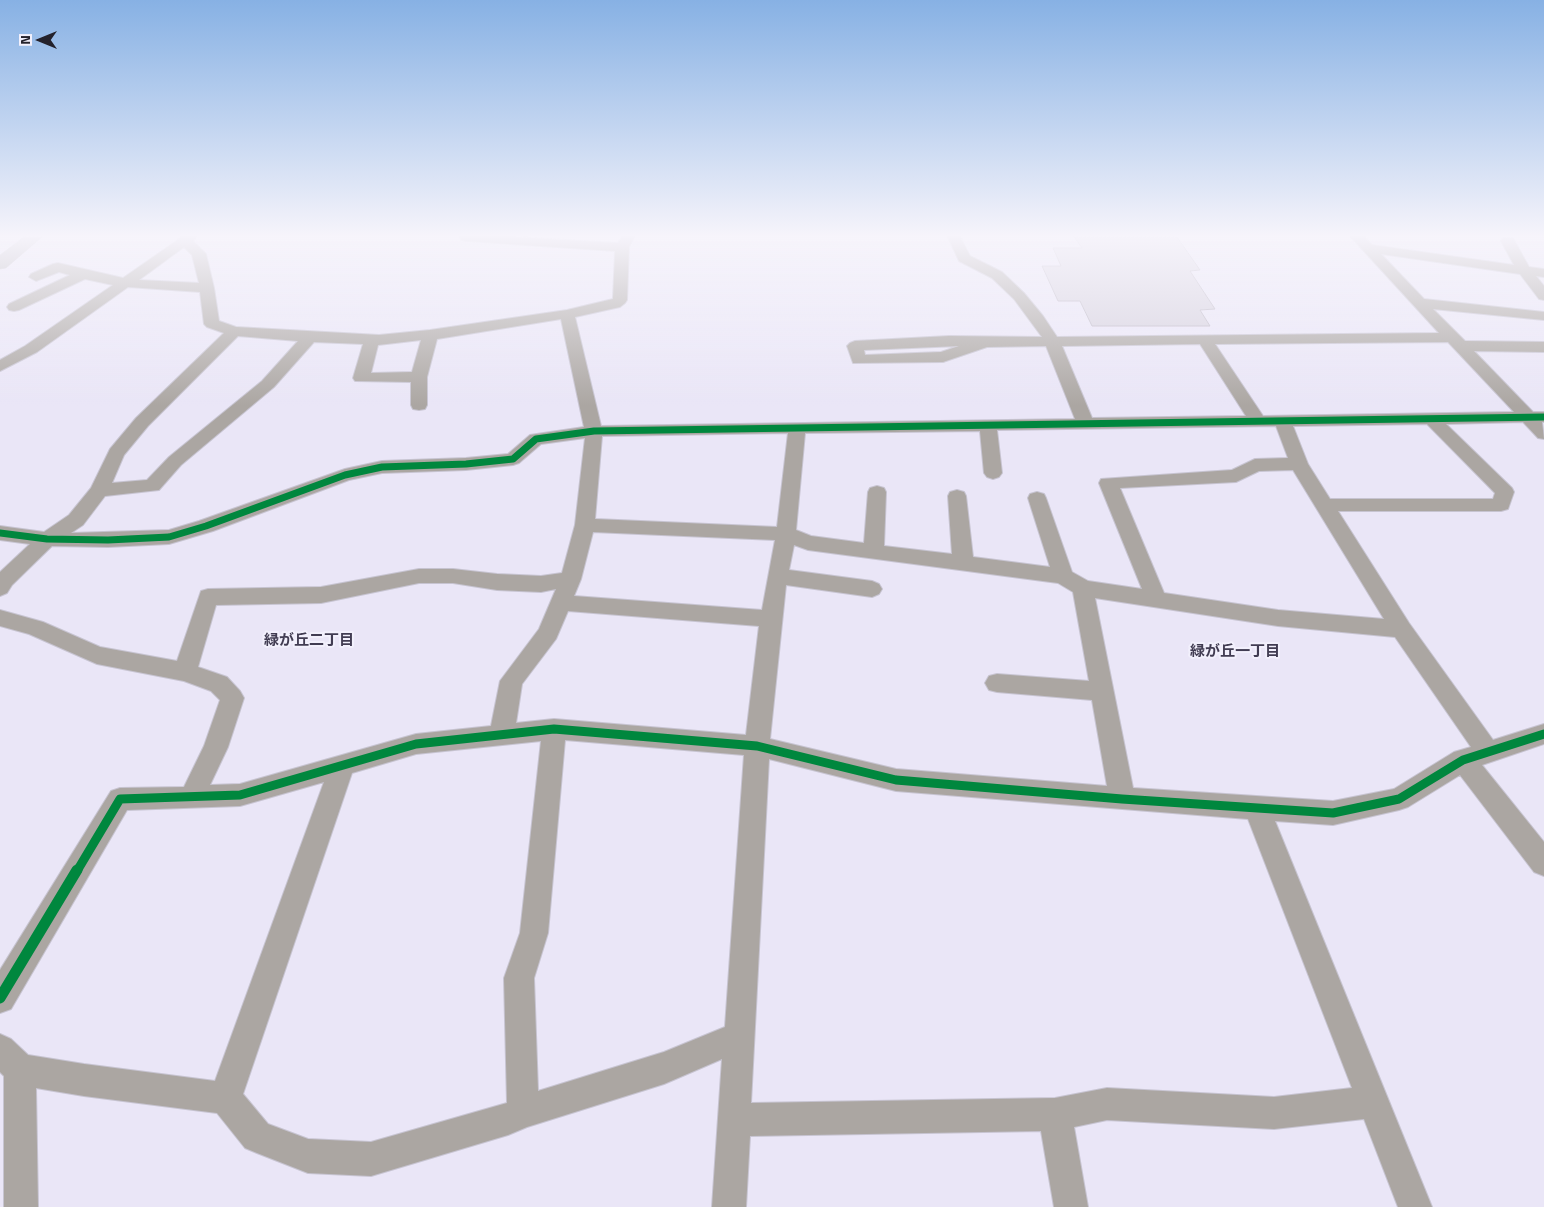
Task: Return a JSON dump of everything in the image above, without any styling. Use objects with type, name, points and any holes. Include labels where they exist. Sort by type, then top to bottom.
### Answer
[{"type":"street","points":[[14,307],[43,293]]},
{"type":"street","points":[[0,366],[31,349],[111,293]]},
{"type":"street","points":[[208,293],[212,324],[234,331],[310,338],[372,340],[430,335],[567,314],[615,304],[620,300],[621,293]]},
{"type":"street","points":[[1016,293],[1038,319],[1052,341],[1085,422]]},
{"type":"street","points":[[1410,293],[1456,342],[1536,417],[1544,434]]},
{"type":"street","points":[[1419,303],[1544,316]]},
{"type":"street","points":[[502,734],[511,681],[548,633],[571,579],[585,525],[594,431],[567,314]]},
{"type":"street","points":[[0,588],[4,580],[47,539],[76,520],[99,490],[116,453],[142,422],[234,331]]},
{"type":"street","points":[[419,405],[419,377],[430,335]]},
{"type":"street","points":[[99,490],[152,486],[175,461],[268,384],[310,338]]},
{"type":"street","points":[[372,340],[361,378],[419,377]]},
{"type":"street","points":[[1205,340],[1258,421]]},
{"type":"street","points":[[985,342],[943,357],[859,360],[855,346],[949,341],[1205,340],[1456,342],[1544,347]]},
{"type":"street","points":[[0,533],[47,539],[108,540],[169,537],[206,526],[345,474],[382,468],[466,464],[513,459],[536,439],[594,431],[1085,422],[1536,417]]},
{"type":"street","points":[[1325,505],[1501,505],[1505,492],[1432,419]]},
{"type":"street","points":[[1283,421],[1299,464],[1401,629],[1488,752]]},
{"type":"street","points":[[988,424],[993,473]]},
{"type":"street","points":[[729,1207],[757,746],[771,619],[777,576],[786,534],[797,427]]},
{"type":"street","points":[[1157,600],[1108,482],[1236,476],[1255,465],[1299,464]]},
{"type":"street","points":[[874,552],[877,492]]},
{"type":"street","points":[[957,496],[963,563]]},
{"type":"street","points":[[1037,498],[1063,576]]},
{"type":"street","points":[[585,525],[786,534],[808,543],[1063,576],[1083,588],[1157,600],[1278,618],[1401,629]]},
{"type":"street","points":[[185,672],[208,597],[321,596],[419,576],[453,576],[497,582],[541,584],[571,579]]},
{"type":"street","points":[[777,576],[872,589]]},
{"type":"street","points":[[1083,588],[1122,800]]},
{"type":"street","points":[[560,603],[771,619]]},
{"type":"street","points":[[0,618],[35,628],[97,655],[185,672],[219,684],[232,698],[216,747],[192,798]]},
{"type":"street","points":[[997,683],[1102,691]]},
{"type":"street","points":[[523,1112],[519,978],[534,933],[554,729]]},
{"type":"street","points":[[0,998],[120,799],[240,795],[416,744],[554,729],[757,746],[896,780],[1122,800],[1333,813],[1399,799],[1463,760],[1544,734]]},
{"type":"street","points":[[1463,760],[1544,863]]},
{"type":"street","points":[[226,1098],[342,766]]},
{"type":"street","points":[[1257,808],[1415,1207]]},
{"type":"street","points":[[21,1207],[10,1059],[84,1080],[226,1098],[258,1136],[308,1156],[371,1159],[508,1119],[523,1112],[664,1068],[740,1036]]},
{"type":"street","points":[[734,1120],[1055,1114],[1107,1104],[1274,1114],[1373,1102]]},
{"type":"street","points":[[1055,1114],[1071,1207]]},
{"type":"building","points":[[1054,293],[1205,293],[1215,309],[1200,310],[1210,326],[1092,326],[1080,301],[1058,301]]},
{"type":"cycle path","points":[[0,533],[47,539],[108,540],[169,537],[206,526],[345,475],[382,467],[466,464],[513,459],[536,439],[594,431],[1544,417]]},
{"type":"cycle path","points":[[0,998],[120,799],[240,795],[416,744],[554,729],[757,746],[896,780],[1122,799],[1333,813],[1399,799],[1463,760],[1544,734]]},
{"type":"district","name":"緑が丘二丁目","points":[[309,641]]},
{"type":"district","name":"緑が丘一丁目","points":[[1235,652]]}]
